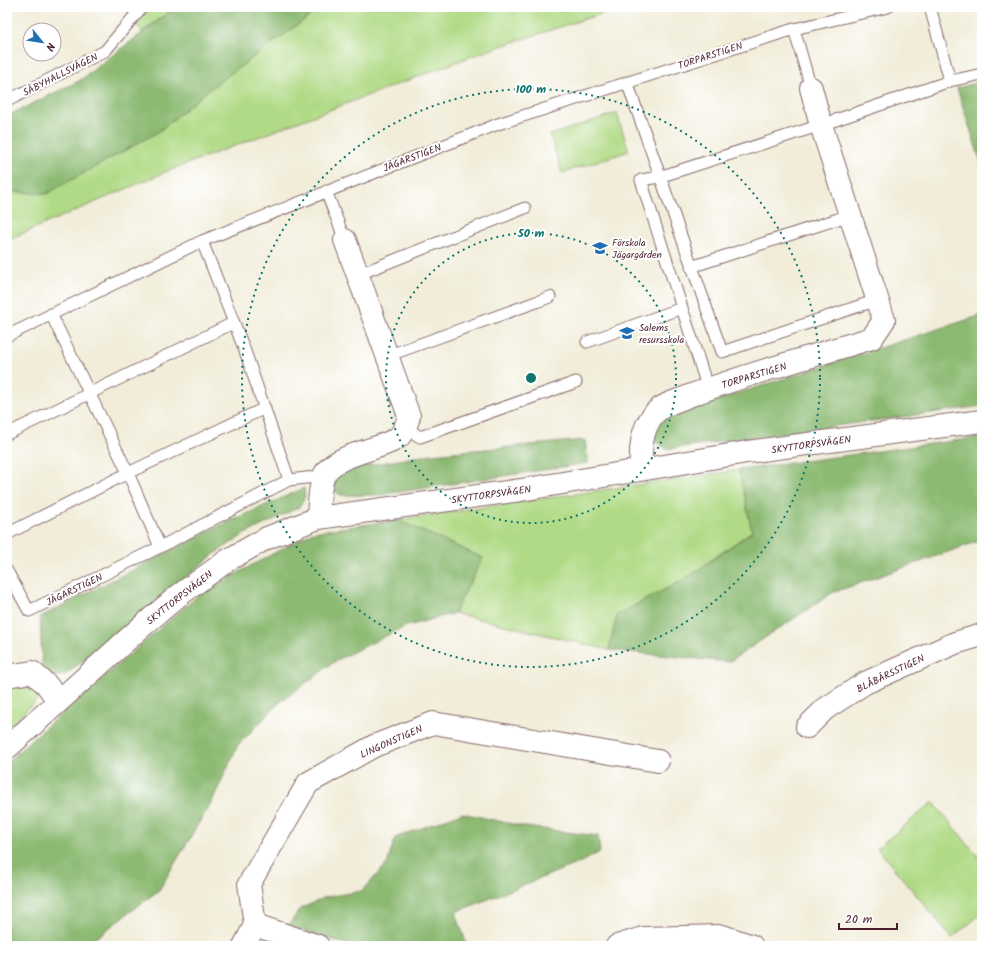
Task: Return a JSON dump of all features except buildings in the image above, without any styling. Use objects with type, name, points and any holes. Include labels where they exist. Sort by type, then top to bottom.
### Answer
[{"type":"street","name":"TORPARSTIGEN","points":[[641,469],[640,453],[644,431],[654,413],[667,405],[708,389],[872,338],[884,320],[821,125],[811,88]]},
{"type":"street","points":[[318,518],[323,476],[338,461],[396,439],[406,428],[409,416],[345,240]]},
{"type":"street","name":"SKYTTORPSVÄGEN","points":[[7,748],[58,701],[173,601],[228,560],[267,538],[318,518],[521,490],[755,451],[982,421]]},
{"type":"street","name":"BLÅBÄRSSTIGEN","points":[[807,728],[825,709],[866,683],[955,643],[982,635]]},
{"type":"street","points":[[7,676],[32,672],[47,685],[58,701]]},
{"type":"street","name":"LINGONSTIGEN","points":[[255,925],[249,884],[308,783],[374,746],[432,723],[658,761]]},
{"type":"street","points":[[244,946],[255,925],[318,946]]},
{"type":"street","points":[[617,946],[643,938],[722,936],[752,946]]},
{"type":"lane","name":"SÄBYHALLSVÄGEN","points":[[7,101],[105,51],[142,7]]},
{"type":"lane","name":"TORPARSTIGEN","points":[[498,124],[794,29],[888,7]]},
{"type":"lane","points":[[930,7],[950,81]]},
{"type":"lane","name":"TORPARSTIGEN","points":[[794,29],[811,88]]},
{"type":"lane","points":[[708,389],[641,180],[659,177],[821,125],[950,81],[982,74]]},
{"type":"lane","points":[[627,82],[659,177],[722,352],[877,300]]},
{"type":"lane","name":"JÄGARSTIGEN","points":[[7,336],[202,241],[498,124]]},
{"type":"lane","points":[[326,191],[345,240]]},
{"type":"lane","points":[[357,275],[525,208]]},
{"type":"lane","points":[[691,267],[850,215]]},
{"type":"lane","points":[[202,241],[223,292],[265,408],[289,480]]},
{"type":"lane","points":[[387,356],[550,297]]},
{"type":"lane","points":[[587,342],[682,308]]},
{"type":"lane","points":[[51,314],[128,473],[160,547]]},
{"type":"lane","points":[[7,434],[234,323]]},
{"type":"lane","points":[[406,428],[420,437],[576,382]]},
{"type":"lane","points":[[7,534],[128,473],[265,408]]},
{"type":"lane","name":"JÄGARSTIGEN","points":[[7,571],[29,611],[160,547],[289,480],[323,476]]},
{"type":"green space","points":[[124,7],[176,7],[142,32]]},
{"type":"green space","points":[[176,7],[322,7],[208,90],[158,132],[46,194],[7,191],[7,116],[79,81]]},
{"type":"green space","points":[[322,7],[622,7],[483,52],[168,171],[7,240],[7,191],[46,194],[158,132],[208,90]]},
{"type":"green space","points":[[982,81],[982,163],[981,163],[957,88]]},
{"type":"green space","points":[[617,113],[629,151],[562,173],[550,135]]},
{"type":"green space","points":[[982,315],[982,406],[667,449],[656,442],[654,434],[658,423],[677,413]]},
{"type":"green space","points":[[982,437],[982,542],[976,542],[832,593],[729,662],[609,650],[617,615],[685,579],[752,532],[739,470]]},
{"type":"green space","points":[[585,440],[588,463],[380,495],[340,495],[332,489],[332,477],[354,468],[432,454]]},
{"type":"green space","points":[[739,470],[752,531],[685,579],[617,615],[609,650],[454,613],[483,558],[397,520]]},
{"type":"green space","points":[[304,488],[305,497],[299,507],[245,534],[213,555],[65,675],[55,677],[48,673],[42,665],[40,617],[215,528]]},
{"type":"green space","points":[[397,520],[483,558],[454,613],[404,627],[337,660],[280,702],[238,745],[213,799],[159,890],[85,946],[7,946],[7,763],[23,747],[201,593],[313,532]]},
{"type":"green space","points":[[11,682],[37,685],[40,697],[7,729],[7,684]]},
{"type":"green space","points":[[933,802],[982,861],[982,913],[952,938],[877,848]]},
{"type":"green space","points":[[462,813],[526,827],[598,836],[600,852],[581,862],[456,912],[467,946],[352,946],[288,926],[300,909],[326,897],[362,891],[387,864],[395,838]]},
{"type":"place","name":"Förskola Jägargården","points":[[600,248]]},
{"type":"place","name":"Salems resursskola","points":[[627,333]]}]
